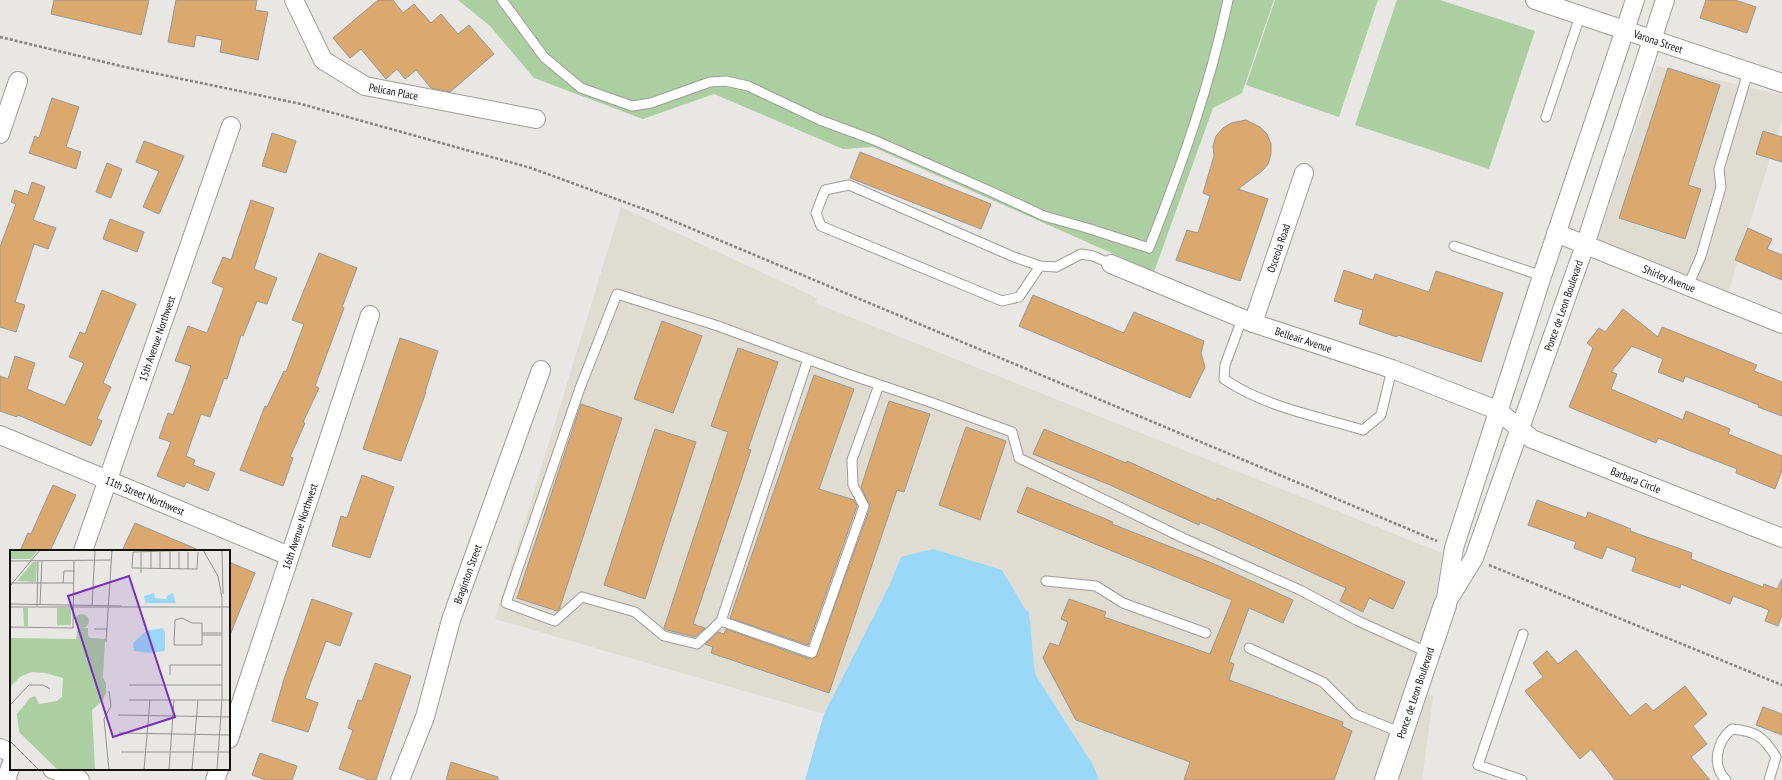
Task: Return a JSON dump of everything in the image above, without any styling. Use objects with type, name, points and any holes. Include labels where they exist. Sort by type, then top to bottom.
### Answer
[{"type":"street","name":"Pelican Place","points":[[294,0],[323,60],[365,86],[536,119]]},
{"type":"street","name":"Varona Street","points":[[1535,0],[1782,83]]},
{"type":"street","name":"Ponce de Leon Boulevard","points":[[1386,780],[1445,605],[1454,548],[1498,410],[1635,0]]},
{"type":"street","name":"Ponce de Leon Boulevard","points":[[1445,605],[1474,558],[1585,245],[1665,0]]},
{"type":"street","points":[[0,134],[18,81]]},
{"type":"street","name":"15th Avenue Northwest","points":[[83,550],[231,126]]},
{"type":"street","name":"Osceola Road","points":[[1248,321],[1304,173]]},
{"type":"street","name":"Shirley Avenue","points":[[1556,233],[1782,324]]},
{"type":"street","name":"Belleair Avenue","points":[[1111,264],[1248,321],[1392,370],[1498,410]]},
{"type":"street","name":"16th Avenue Northwest","points":[[230,735],[370,315]]},
{"type":"street","name":"Braginton Street","points":[[400,780],[425,717],[451,620],[541,370]]},
{"type":"street","name":"Barbara Circle","points":[[1498,410],[1532,439],[1782,538]]},
{"type":"street","name":"11th Street Northwest","points":[[0,435],[289,556]]},
{"type":"street","points":[[0,748],[10,753]]},
{"type":"street","points":[[6,780],[10,768]]},
{"type":"street","points":[[55,770],[80,780]]},
{"type":"street","points":[[215,780],[219,770]]},
{"type":"lane","points":[[502,0],[544,57],[581,88],[632,106],[651,103],[710,82],[726,81],[748,86],[820,120],[874,140],[1044,216],[1150,248],[1197,120],[1228,0]]},
{"type":"lane","points":[[1546,117],[1580,16]]},
{"type":"lane","points":[[1688,286],[1701,256],[1721,187],[1719,169],[1748,72]]},
{"type":"lane","points":[[1040,266],[1019,297],[1002,301],[821,226],[816,213],[825,190],[849,185],[1014,257],[1040,266],[1056,267],[1081,254],[1093,256],[1111,264]]},
{"type":"lane","points":[[1454,246],[1542,276]]},
{"type":"lane","points":[[808,359],[720,621],[697,644],[664,636],[635,612],[582,597],[556,621],[506,603],[580,388],[617,294],[718,326],[1012,432],[1019,458],[1183,538],[1300,590],[1358,620],[1429,653]]},
{"type":"lane","points":[[1248,321],[1225,365],[1224,379],[1238,389],[1265,401],[1363,430],[1381,416],[1392,370]]},
{"type":"lane","points":[[720,621],[812,652],[864,506],[852,485],[852,460],[879,385]]},
{"type":"lane","points":[[1046,581],[1096,586],[1123,603],[1206,633]]},
{"type":"lane","points":[[1522,780],[1478,765],[1523,634]]},
{"type":"lane","points":[[1249,648],[1323,682],[1355,714],[1402,732]]},
{"type":"lane","points":[[1726,780],[1722,776],[1717,763],[1719,745],[1724,735],[1732,728],[1757,734],[1768,745],[1776,757],[1769,780]]},
{"type":"path","points":[[0,37],[125,67],[301,104],[531,168],[652,212],[1454,548]]},
{"type":"path","points":[[1474,558],[1782,685]]},
{"type":"shaded area","points":[[1657,66],[1782,95],[1782,120],[1728,293],[1597,240]]},
{"type":"shaded area","points":[[621,207],[817,298],[815,303],[1442,553],[1435,601],[1431,608],[1433,609],[1376,780],[1099,780],[1093,765],[1035,674],[1029,612],[901,557],[890,584],[824,714],[495,619]]},
{"type":"shaded area","points":[[1426,693],[1433,696],[1433,698],[1422,780],[1398,780]]},
{"type":"green space","points":[[458,0],[1274,0],[1242,93],[1213,108],[1154,272],[873,147],[843,149],[714,94],[643,119],[534,78],[490,26]]},
{"type":"green space","points":[[1275,0],[1378,0],[1339,117],[1246,85]]},
{"type":"green space","points":[[1397,0],[1440,0],[1535,31],[1489,169],[1355,125]]},
{"type":"water","points":[[933,549],[1002,570],[1025,609],[1029,612],[1035,674],[1093,765],[1099,780],[805,780],[824,714],[890,584],[901,557]]},
{"type":"building","points":[[54,0],[149,0],[141,35],[51,14]]},
{"type":"building","points":[[176,0],[257,0],[255,10],[268,12],[258,60],[220,52],[222,40],[196,35],[194,47],[168,42]]},
{"type":"building","points":[[378,0],[393,0],[403,13],[414,4],[431,23],[441,14],[458,34],[469,25],[494,54],[450,92],[431,88],[416,70],[405,79],[397,69],[386,79],[361,49],[350,58],[333,38]]},
{"type":"building","points":[[1706,0],[1735,0],[1756,7],[1747,33],[1700,18]]},
{"type":"building","points":[[1668,68],[1720,85],[1688,185],[1701,189],[1685,239],[1619,218]]},
{"type":"building","points":[[52,98],[79,107],[66,147],[81,152],[76,169],[29,153],[35,136],[39,138]]},
{"type":"building","points":[[1246,120],[1260,127],[1267,134],[1271,144],[1271,154],[1268,164],[1262,171],[1238,189],[1268,199],[1240,281],[1176,260],[1187,230],[1198,233],[1210,196],[1203,193],[1214,156],[1213,146],[1216,136],[1223,128],[1231,123]]},
{"type":"building","points":[[1763,131],[1782,137],[1782,162],[1756,154]]},
{"type":"building","points":[[272,133],[296,141],[286,173],[262,166]]},
{"type":"building","points":[[144,141],[184,156],[159,214],[143,207],[159,171],[136,162]]},
{"type":"building","points":[[860,152],[991,204],[981,229],[850,178]]},
{"type":"building","points":[[107,163],[122,169],[111,198],[96,192]]},
{"type":"building","points":[[32,182],[45,187],[33,220],[56,228],[48,249],[34,244],[15,302],[25,305],[16,332],[0,327],[0,247],[16,204],[11,202],[15,190],[28,195]]},
{"type":"building","points":[[251,200],[274,208],[254,269],[277,278],[267,304],[257,301],[243,336],[241,335],[227,379],[224,378],[210,417],[201,414],[186,456],[195,460],[193,465],[215,473],[208,491],[186,482],[184,487],[157,476],[171,442],[159,438],[168,413],[173,415],[191,366],[175,361],[188,326],[207,333],[224,288],[212,283],[223,257],[231,260]]},
{"type":"building","points":[[110,219],[144,232],[137,252],[103,239]]},
{"type":"building","points":[[1748,228],[1772,239],[1767,249],[1782,255],[1782,280],[1735,260]]},
{"type":"building","points":[[319,253],[357,268],[315,386],[319,388],[303,422],[305,423],[290,457],[293,458],[283,486],[240,470],[265,406],[267,407],[284,371],[286,372],[304,324],[292,320]]},
{"type":"building","points":[[1344,270],[1373,280],[1375,274],[1429,292],[1436,271],[1503,293],[1481,362],[1359,324],[1363,310],[1334,301]]},
{"type":"building","points":[[102,290],[136,304],[103,383],[111,387],[97,419],[102,421],[91,446],[18,415],[17,417],[0,411],[0,376],[8,379],[15,356],[35,363],[27,389],[65,405],[84,363],[69,357],[80,332],[85,334]]},
{"type":"building","points":[[1033,295],[1124,333],[1134,312],[1204,341],[1201,353],[1205,367],[1190,398],[1019,326]]},
{"type":"building","points":[[1623,309],[1658,337],[1662,327],[1757,365],[1754,371],[1782,382],[1782,416],[1758,407],[1759,405],[1685,376],[1683,382],[1658,372],[1663,359],[1632,346],[1611,372],[1617,374],[1611,389],[1683,420],[1686,411],[1730,429],[1728,434],[1782,456],[1782,470],[1775,489],[1736,473],[1737,469],[1658,438],[1656,443],[1569,407],[1593,348],[1587,343],[1599,328],[1605,332]]},
{"type":"building","points":[[662,321],[702,336],[673,413],[634,399]]},
{"type":"building","points":[[400,338],[438,351],[426,392],[401,461],[363,449]]},
{"type":"building","points":[[738,348],[778,362],[748,449],[751,450],[693,624],[705,628],[695,637],[664,628],[728,432],[711,426]]},
{"type":"building","points":[[814,375],[854,389],[819,489],[854,500],[857,506],[808,645],[730,618]]},
{"type":"building","points":[[889,401],[930,414],[904,492],[897,490],[829,693],[711,653],[713,647],[705,644],[718,632],[724,634],[726,629],[810,659],[816,657],[870,508],[861,487]]},
{"type":"building","points":[[581,404],[622,418],[559,610],[557,611],[517,598]]},
{"type":"building","points":[[966,427],[1006,441],[980,520],[939,505]]},
{"type":"building","points":[[655,429],[696,442],[645,599],[604,585]]},
{"type":"building","points":[[1044,429],[1126,463],[1127,461],[1216,501],[1217,498],[1405,582],[1393,609],[1369,598],[1363,612],[1340,601],[1346,588],[1200,522],[1199,525],[1110,485],[1033,454]]},
{"type":"building","points":[[362,475],[394,487],[370,558],[332,546],[341,516],[347,518]]},
{"type":"building","points":[[53,485],[76,495],[50,550],[20,550],[28,533],[31,534]]},
{"type":"building","points":[[1027,487],[1113,522],[1112,524],[1212,563],[1293,600],[1283,623],[1249,608],[1229,662],[1234,664],[1229,680],[1343,722],[1342,726],[1352,731],[1334,780],[1184,780],[1190,762],[1076,720],[1043,658],[1050,643],[1059,646],[1068,622],[1061,619],[1069,599],[1106,612],[1104,617],[1210,654],[1232,600],[1017,512]]},
{"type":"building","points":[[1537,500],[1586,518],[1588,512],[1631,529],[1630,531],[1692,553],[1691,559],[1763,587],[1764,584],[1777,589],[1782,579],[1782,615],[1778,626],[1765,621],[1769,610],[1733,596],[1730,604],[1681,584],[1680,588],[1632,571],[1636,558],[1607,547],[1602,559],[1574,548],[1576,542],[1528,525]]},
{"type":"building","points":[[135,523],[199,550],[122,550]]},
{"type":"building","points":[[230,562],[255,573],[230,635]]},
{"type":"building","points":[[312,599],[352,613],[340,646],[326,641],[305,698],[318,703],[308,732],[272,721],[284,679]]},
{"type":"building","points":[[1576,650],[1630,716],[1646,703],[1653,711],[1685,686],[1707,714],[1693,726],[1707,744],[1691,757],[1710,780],[1615,780],[1591,749],[1580,759],[1525,691],[1543,677],[1533,663],[1547,651],[1558,664]]},
{"type":"building","points":[[375,663],[411,676],[376,780],[369,780],[339,769],[353,730],[348,728],[358,700],[362,701]]},
{"type":"building","points":[[1763,707],[1782,714],[1782,735],[1756,725]]},
{"type":"building","points":[[260,753],[297,766],[292,780],[266,780],[252,775]]},
{"type":"building","points":[[451,762],[498,777],[498,780],[446,780]]}]
